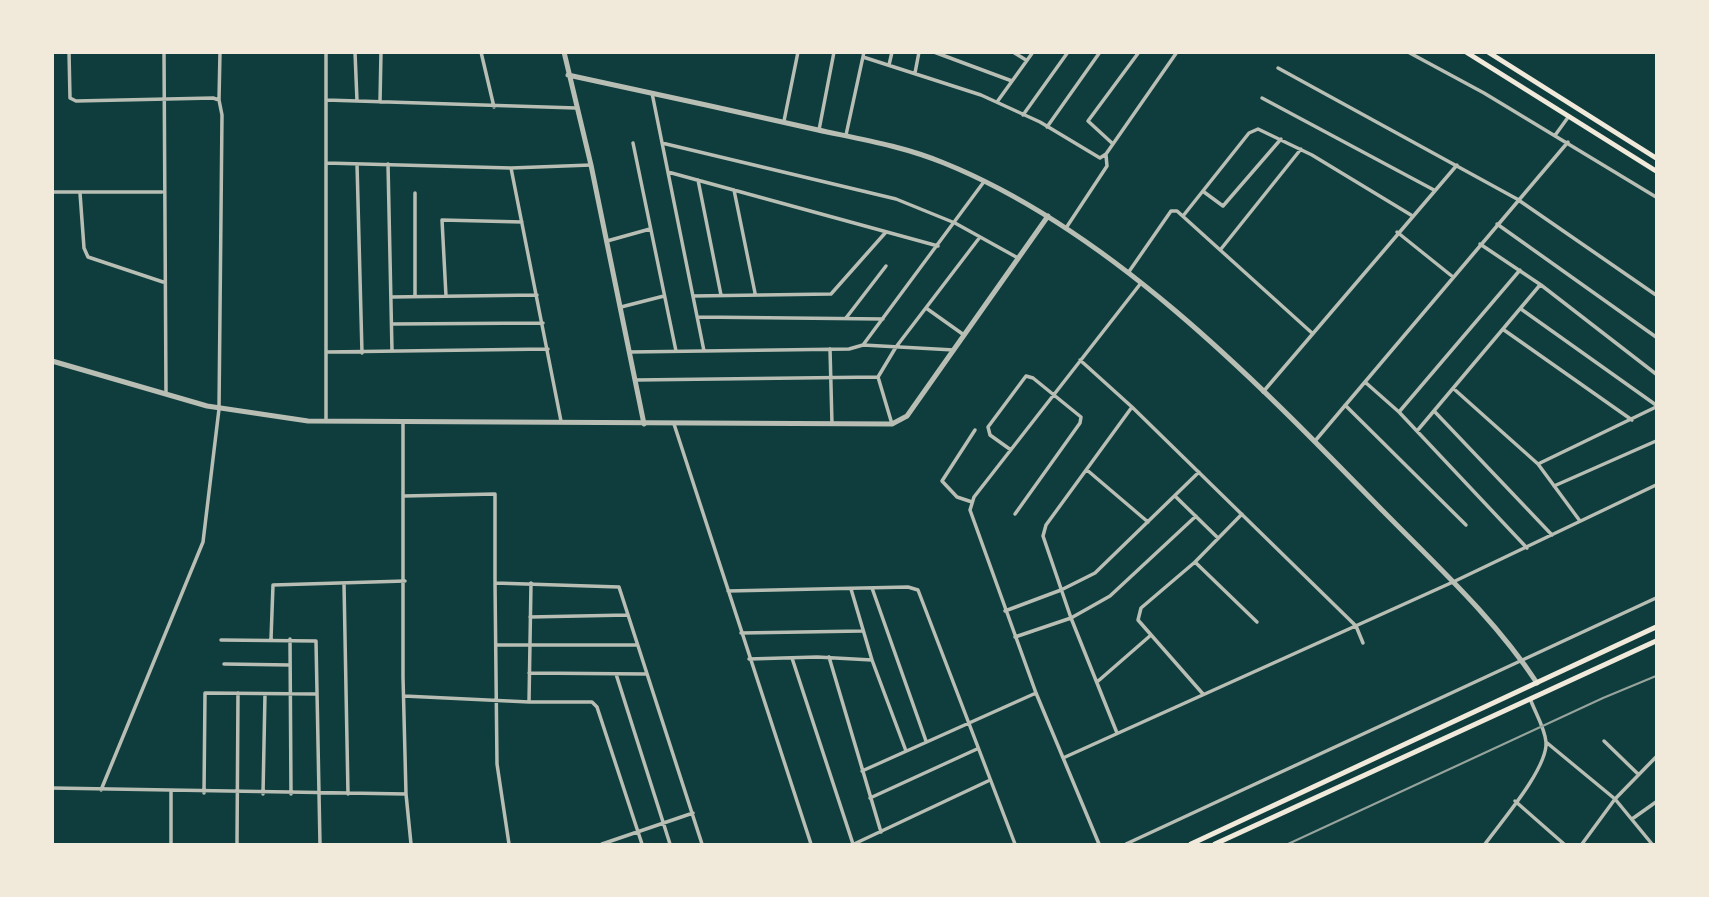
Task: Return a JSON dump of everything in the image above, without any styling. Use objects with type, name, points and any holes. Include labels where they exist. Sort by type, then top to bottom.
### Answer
[{"type":"main road","points":[[1466,52],[1570,114],[1657,171]]},
{"type":"main road","points":[[1488,52],[1657,158]]},
{"type":"main road","points":[[1514,82],[1521,72]]},
{"type":"main road","points":[[1191,845],[1657,626]]},
{"type":"main road","points":[[1215,845],[1657,641]]},
{"type":"main road","points":[[1623,642],[1630,654]]},
{"type":"main road","points":[[1434,730],[1439,742]]},
{"type":"main road","points":[[1339,775],[1344,785]]},
{"type":"street","points":[[69,52],[70,98],[76,100],[219,100]]},
{"type":"street","points":[[164,52],[166,395]]},
{"type":"street","points":[[101,790],[203,542],[219,409],[222,225],[220,52]]},
{"type":"street","points":[[326,52],[326,422]]},
{"type":"street","points":[[355,52],[356,101]]},
{"type":"street","points":[[380,102],[381,52]]},
{"type":"street","points":[[481,52],[494,107]]},
{"type":"street","points":[[564,52],[592,164],[644,424]]},
{"type":"street","points":[[784,121],[798,52]]},
{"type":"street","points":[[818,130],[834,52]]},
{"type":"street","points":[[889,65],[892,52]]},
{"type":"street","points":[[915,73],[919,52]]},
{"type":"street","points":[[934,52],[1012,81]]},
{"type":"street","points":[[1013,52],[1027,61]]},
{"type":"street","points":[[997,102],[1033,52]]},
{"type":"street","points":[[1023,115],[1068,52]]},
{"type":"street","points":[[1047,127],[1100,52]]},
{"type":"street","points":[[1113,144],[1088,121],[1139,52]]},
{"type":"street","points":[[1066,228],[1107,166],[1106,154],[1177,52]]},
{"type":"street","points":[[1408,52],[1556,134],[1657,197]]},
{"type":"street","points":[[846,135],[863,55],[997,102],[1096,156],[1106,154]]},
{"type":"street","points":[[1278,68],[1517,199],[1657,295]]},
{"type":"street","points":[[568,75],[915,152],[984,181],[1048,216],[1141,283],[1315,441],[1453,582],[1522,661],[1537,683]]},
{"type":"street","points":[[652,93],[704,351]]},
{"type":"street","points":[[1262,98],[1434,190]]},
{"type":"street","points":[[326,100],[576,108]]},
{"type":"street","points":[[1556,134],[1570,114]]},
{"type":"street","points":[[1183,216],[1248,133],[1258,129],[1301,149],[1411,215]]},
{"type":"street","points":[[1203,191],[1223,206],[1281,139]]},
{"type":"street","points":[[1315,441],[1517,199],[1568,142]]},
{"type":"street","points":[[633,143],[676,351]]},
{"type":"street","points":[[662,143],[886,196],[955,223],[1019,258]]},
{"type":"street","points":[[1221,249],[1301,149]]},
{"type":"street","points":[[326,163],[511,168],[592,164]]},
{"type":"street","points":[[357,164],[362,353]]},
{"type":"street","points":[[388,164],[393,351]]},
{"type":"street","points":[[1263,392],[1457,164]]},
{"type":"street","points":[[511,168],[561,423]]},
{"type":"street","points":[[668,172],[938,246]]},
{"type":"street","points":[[698,180],[721,295]]},
{"type":"street","points":[[863,345],[984,181]]},
{"type":"street","points":[[734,190],[755,293]]},
{"type":"street","points":[[52,192],[163,192]]},
{"type":"street","points":[[80,193],[84,248],[88,257],[164,282]]},
{"type":"street","points":[[415,193],[415,297]]},
{"type":"street","points":[[1128,273],[1171,211],[1183,216],[1313,333]]},
{"type":"street","points":[[52,361],[219,409],[326,422],[892,424],[907,416],[1048,216]]},
{"type":"street","points":[[446,296],[442,220],[522,222]]},
{"type":"street","points":[[1497,224],[1657,337]]},
{"type":"street","points":[[607,241],[650,229]]},
{"type":"street","points":[[693,296],[755,293],[831,294],[886,232]]},
{"type":"street","points":[[1397,232],[1453,277]]},
{"type":"street","points":[[892,424],[878,377],[896,347],[979,237]]},
{"type":"street","points":[[1480,244],[1541,285],[1657,374]]},
{"type":"street","points":[[846,318],[886,265]]},
{"type":"street","points":[[1399,412],[1520,270]]},
{"type":"street","points":[[1099,845],[1005,611],[971,518],[972,502],[1141,283]]},
{"type":"street","points":[[1417,430],[1454,390],[1541,285]]},
{"type":"street","points":[[391,297],[537,295]]},
{"type":"street","points":[[621,307],[664,296]]},
{"type":"street","points":[[926,308],[964,335]]},
{"type":"street","points":[[1521,309],[1657,406],[1538,464]]},
{"type":"street","points":[[697,317],[883,319]]},
{"type":"street","points":[[392,324],[543,323]]},
{"type":"street","points":[[1504,330],[1632,420]]},
{"type":"street","points":[[631,352],[830,349],[863,345],[954,350]]},
{"type":"street","points":[[326,352],[548,349]]},
{"type":"street","points":[[830,349],[832,424]]},
{"type":"street","points":[[1080,360],[1200,472],[1356,626],[1363,643]]},
{"type":"street","points":[[1011,450],[987,431],[1022,378],[1030,375],[1081,419],[1015,514]]},
{"type":"street","points":[[636,380],[878,377]]},
{"type":"street","points":[[1365,382],[1417,430],[1527,548]]},
{"type":"street","points":[[1454,390],[1538,464],[1580,521]]},
{"type":"street","points":[[1345,405],[1466,525]]},
{"type":"street","points":[[1117,733],[1071,618],[1043,536],[1046,525],[1132,407]]},
{"type":"street","points":[[1435,412],[1552,535]]},
{"type":"street","points":[[403,422],[404,696],[406,794],[411,845]]},
{"type":"street","points":[[674,423],[811,845]]},
{"type":"street","points":[[972,502],[957,497],[942,481],[975,430]]},
{"type":"street","points":[[1554,486],[1657,441]]},
{"type":"street","points":[[1087,470],[1148,522]]},
{"type":"street","points":[[1005,611],[1061,590],[1103,566],[1200,472]]},
{"type":"street","points":[[1063,758],[1527,548],[1657,485]]},
{"type":"street","points":[[404,495],[495,494],[495,701],[500,798],[509,845]]},
{"type":"street","points":[[1175,496],[1218,538]]},
{"type":"street","points":[[1203,695],[1139,620],[1141,608],[1195,562],[1242,514]]},
{"type":"street","points":[[1015,637],[1071,618],[1110,596],[1195,516]]},
{"type":"street","points":[[1195,562],[1257,622]]},
{"type":"street","points":[[271,639],[273,586],[405,581]]},
{"type":"street","points":[[495,583],[615,585],[621,591],[636,645],[702,845]]},
{"type":"street","points":[[529,702],[531,583]]},
{"type":"street","points":[[344,584],[348,794]]},
{"type":"street","points":[[728,591],[872,588],[918,590],[1015,845]]},
{"type":"street","points":[[872,588],[926,741]]},
{"type":"street","points":[[851,589],[862,631],[906,751]]},
{"type":"street","points":[[1126,845],[1657,598]]},
{"type":"street","points":[[530,617],[628,615]]},
{"type":"street","points":[[741,633],[862,631]]},
{"type":"street","points":[[1097,682],[1151,635]]},
{"type":"street","points":[[290,639],[291,794]]},
{"type":"street","points":[[221,640],[316,640],[320,845]]},
{"type":"street","points":[[496,645],[636,645]]},
{"type":"street","points":[[749,659],[829,657],[872,660]]},
{"type":"street","points":[[829,657],[881,832]]},
{"type":"street","points":[[792,658],[853,845],[989,780]]},
{"type":"street","points":[[224,664],[290,665]]},
{"type":"street","points":[[529,673],[646,674]]},
{"type":"street","points":[[616,674],[670,845]]},
{"type":"street","points":[[204,793],[205,693],[318,694]]},
{"type":"street","points":[[237,845],[238,693]]},
{"type":"street","points":[[263,793],[265,693]]},
{"type":"street","points":[[862,771],[966,722],[1036,693]]},
{"type":"street","points":[[404,696],[529,702],[589,701],[595,704],[642,845]]},
{"type":"street","points":[[1531,701],[1546,742],[1615,799],[1651,844],[1657,837]]},
{"type":"street","points":[[1604,741],[1638,774]]},
{"type":"street","points":[[1485,845],[1542,761],[1546,742]]},
{"type":"street","points":[[870,798],[977,749]]},
{"type":"street","points":[[1582,845],[1615,799],[1657,757]]},
{"type":"street","points":[[52,788],[204,793],[406,794]]},
{"type":"street","points":[[171,791],[171,845]]},
{"type":"street","points":[[1515,801],[1564,845]]},
{"type":"street","points":[[1632,819],[1657,802]]},
{"type":"street","points":[[602,845],[693,813]]},
{"type":"railway","points":[[1288,844],[1656,676]]}]
